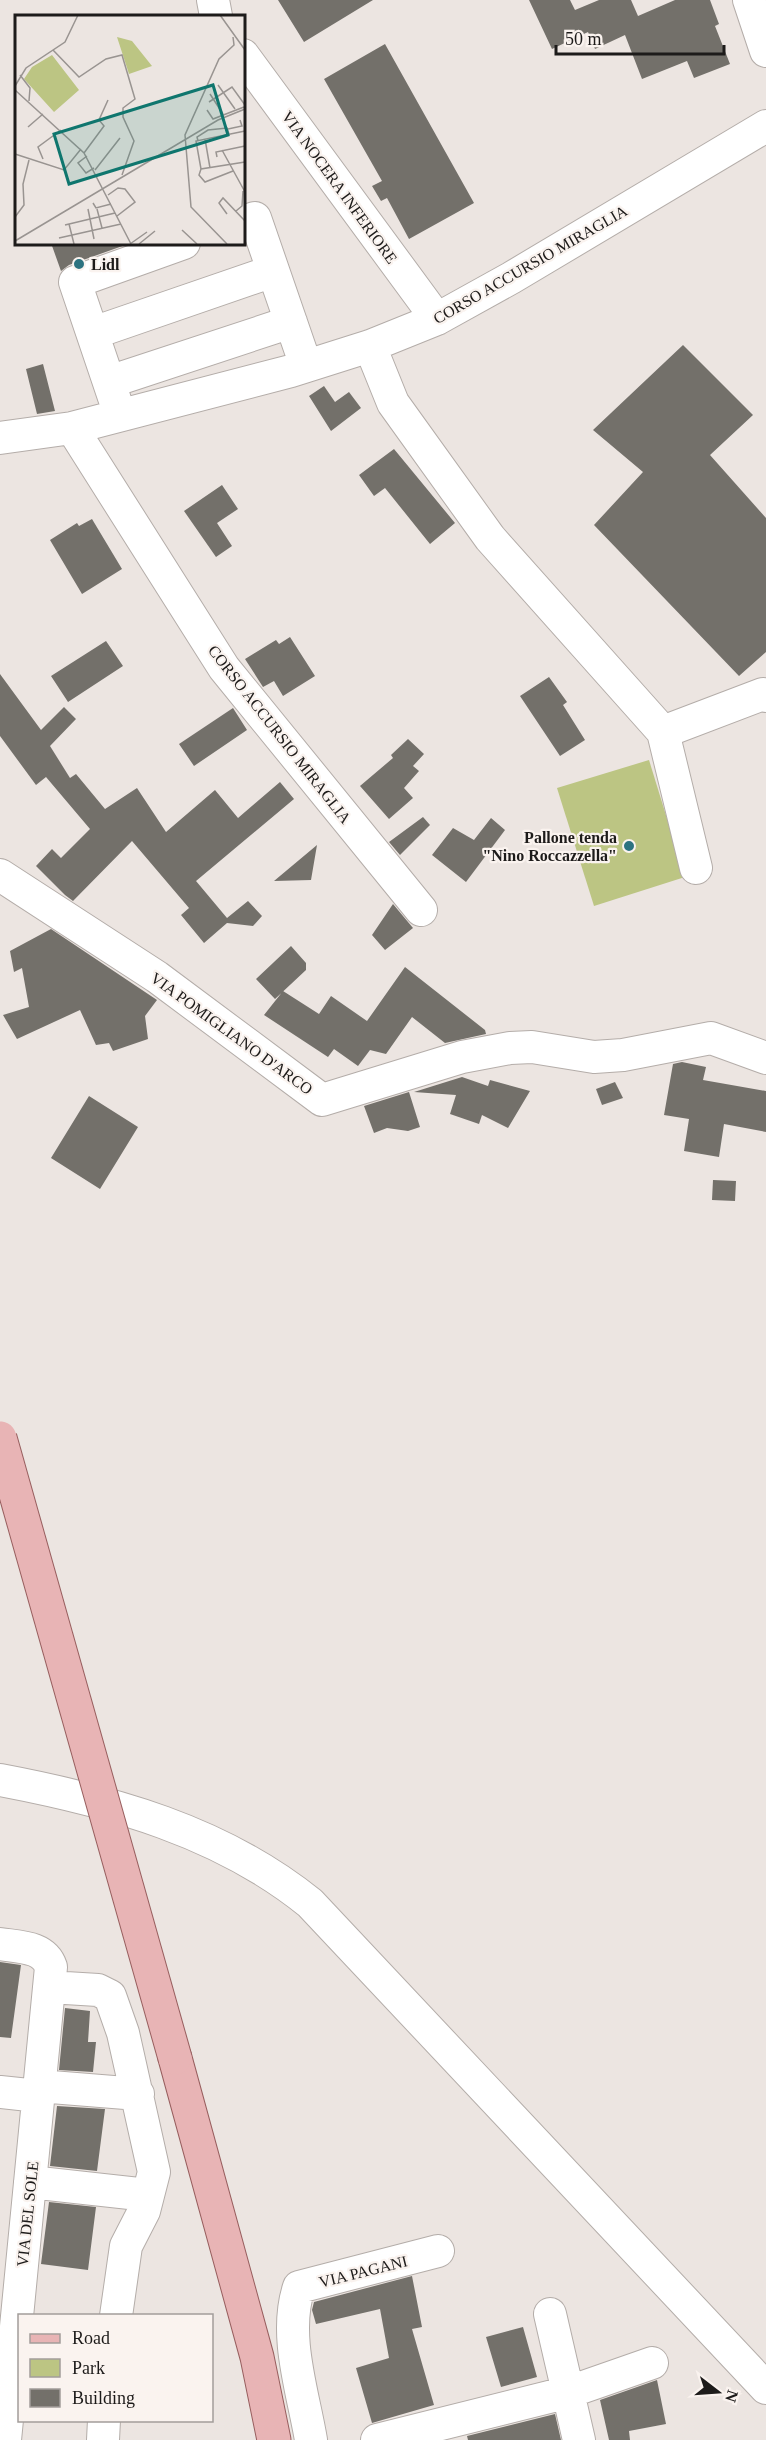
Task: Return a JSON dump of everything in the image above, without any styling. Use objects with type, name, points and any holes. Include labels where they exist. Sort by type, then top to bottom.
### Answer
[{"type":"main road","points":[[0,1438],[257,2357],[274,2440]]},
{"type":"street","points":[[213,0],[216,15]]},
{"type":"street","points":[[749,0],[766,51]]},
{"type":"street","name":"VIA NOCERA INFERIORE","points":[[244,56],[437,319]]},
{"type":"street","name":"CORSO ACCURSIO MIRAGLIA","points":[[0,438],[72,428],[306,366],[370,346],[437,319],[511,278],[766,126]]},
{"type":"street","points":[[244,222],[255,218],[306,366]]},
{"type":"street","points":[[120,415],[75,282],[181,244]]},
{"type":"street","points":[[93,333],[273,271]]},
{"type":"street","points":[[109,382],[291,322]]},
{"type":"street","points":[[370,346],[393,403],[490,538],[663,732],[696,868]]},
{"type":"street","name":"CORSO ACCURSIO MIRAGLIA","points":[[72,428],[224,669],[421,910]]},
{"type":"street","points":[[663,732],[763,694],[766,696]]},
{"type":"street","name":"VIA POMIGLIANO D'ARCO","points":[[0,875],[157,976],[322,1100],[462,1057],[510,1048],[532,1047],[594,1057],[623,1055],[711,1038],[766,1058]]},
{"type":"street","points":[[0,1780],[44,1788],[188,1830],[240,1854],[288,1884],[310,1902],[766,2388]]},
{"type":"street","points":[[0,1944],[41,1952],[48,1959],[50,1980],[98,1990],[110,1996],[138,2094],[154,2172],[144,2211],[126,2246],[116,2314]]},
{"type":"street","name":"VIA DEL SOLE","points":[[5,2440],[6,2367],[30,2182],[45,2092],[50,1980]]},
{"type":"street","points":[[0,2092],[138,2094]]},
{"type":"street","points":[[30,2182],[148,2195]]},
{"type":"street","name":"VIA PAGANI","points":[[311,2440],[292,2331],[293,2304],[299,2287],[438,2252]]},
{"type":"street","points":[[550,2314],[579,2440]]},
{"type":"street","points":[[377,2440],[568,2392],[652,2363]]},
{"type":"street","points":[[103,2440],[104,2422]]},
{"type":"green space","points":[[649,760],[685,877],[594,906],[557,788]]},
{"type":"building","points":[[278,0],[373,0],[304,42]]},
{"type":"building","points":[[529,0],[570,0],[575,10],[599,0],[631,0],[638,16],[675,0],[710,0],[719,24],[715,26],[730,64],[694,78],[687,61],[642,79],[625,35],[595,49],[588,32],[552,49]]},
{"type":"building","points":[[385,44],[474,203],[409,239],[387,198],[381,201],[372,186],[382,181],[324,79]]},
{"type":"building","points":[[51,244],[128,244],[69,265],[61,271]]},
{"type":"building","points":[[683,345],[753,415],[710,455],[766,518],[766,652],[739,676],[594,525],[643,472],[593,430]]},
{"type":"building","points":[[43,364],[55,411],[37,414],[26,369]]},
{"type":"building","points":[[324,386],[335,402],[349,392],[361,408],[331,431],[309,396]]},
{"type":"building","points":[[394,449],[455,523],[430,544],[385,488],[374,496],[359,475]]},
{"type":"building","points":[[222,485],[238,509],[217,523],[232,546],[216,557],[184,511]]},
{"type":"building","points":[[92,519],[122,569],[82,594],[50,540],[77,523],[79,526]]},
{"type":"building","points":[[290,637],[315,676],[283,696],[274,681],[263,687],[245,659],[276,640],[279,644]]},
{"type":"building","points":[[106,641],[123,666],[68,702],[51,676]]},
{"type":"building","points":[[0,674],[41,730],[64,707],[76,719],[50,746],[70,778],[76,774],[105,809],[137,788],[166,832],[215,790],[238,818],[280,782],[294,799],[196,881],[227,918],[248,901],[262,916],[253,926],[227,923],[204,943],[181,915],[189,908],[132,841],[73,901],[65,895],[36,866],[52,849],[61,858],[90,829],[46,777],[36,785],[0,736]]},
{"type":"building","points":[[549,677],[567,702],[563,705],[585,740],[560,756],[520,696]]},
{"type":"building","points":[[233,708],[247,730],[194,766],[179,744]]},
{"type":"building","points":[[408,739],[424,754],[413,766],[419,771],[404,788],[413,798],[389,819],[360,786],[393,758],[391,755]]},
{"type":"building","points":[[423,817],[430,825],[400,855],[389,842]]},
{"type":"building","points":[[491,818],[505,830],[466,882],[432,855],[453,828],[474,840]]},
{"type":"building","points":[[317,845],[311,880],[274,881]]},
{"type":"building","points":[[393,904],[413,928],[385,950],[372,935]]},
{"type":"building","points":[[51,929],[157,1000],[145,1016],[148,1039],[113,1051],[109,1043],[96,1045],[80,1010],[17,1039],[3,1015],[29,1007],[22,968],[14,972],[10,951]]},
{"type":"building","points":[[291,946],[306,963],[306,970],[275,999],[256,979]]},
{"type":"building","points":[[405,967],[485,1030],[486,1034],[445,1043],[412,1017],[386,1054],[370,1050],[358,1066],[334,1049],[328,1057],[264,1015],[283,991],[319,1014],[331,996],[367,1021]]},
{"type":"building","points":[[682,1062],[706,1067],[703,1080],[766,1091],[766,1132],[724,1124],[719,1157],[684,1151],[689,1119],[664,1115],[673,1064]]},
{"type":"building","points":[[462,1077],[488,1086],[490,1080],[530,1091],[508,1128],[482,1115],[479,1124],[450,1114],[456,1095],[414,1092]]},
{"type":"building","points":[[615,1082],[623,1098],[602,1105],[596,1089]]},
{"type":"building","points":[[409,1092],[420,1127],[408,1131],[387,1128],[374,1133],[364,1106]]},
{"type":"building","points":[[89,1096],[138,1127],[100,1189],[51,1158]]},
{"type":"building","points":[[713,1180],[736,1181],[735,1201],[712,1200]]},
{"type":"building","points":[[0,1962],[21,1965],[11,2038],[0,2037]]},
{"type":"building","points":[[65,2008],[90,2011],[88,2042],[96,2042],[93,2072],[59,2070]]},
{"type":"building","points":[[57,2106],[105,2109],[97,2171],[50,2166]]},
{"type":"building","points":[[49,2202],[96,2207],[88,2270],[41,2264]]},
{"type":"building","points":[[412,2276],[422,2327],[412,2329],[434,2405],[372,2423],[356,2368],[389,2358],[380,2309],[316,2324],[312,2310],[314,2302]]},
{"type":"building","points":[[523,2327],[537,2377],[501,2387],[486,2337]]},
{"type":"building","points":[[657,2380],[666,2424],[629,2431],[630,2440],[609,2440],[600,2400]]},
{"type":"building","points":[[555,2414],[561,2440],[468,2440],[467,2436]]},
{"type":"place","name":"Lidl","points":[[79,264]]},
{"type":"place","name":"Pallone tenda \"Nino Roccazzella\"","points":[[629,846]]}]
